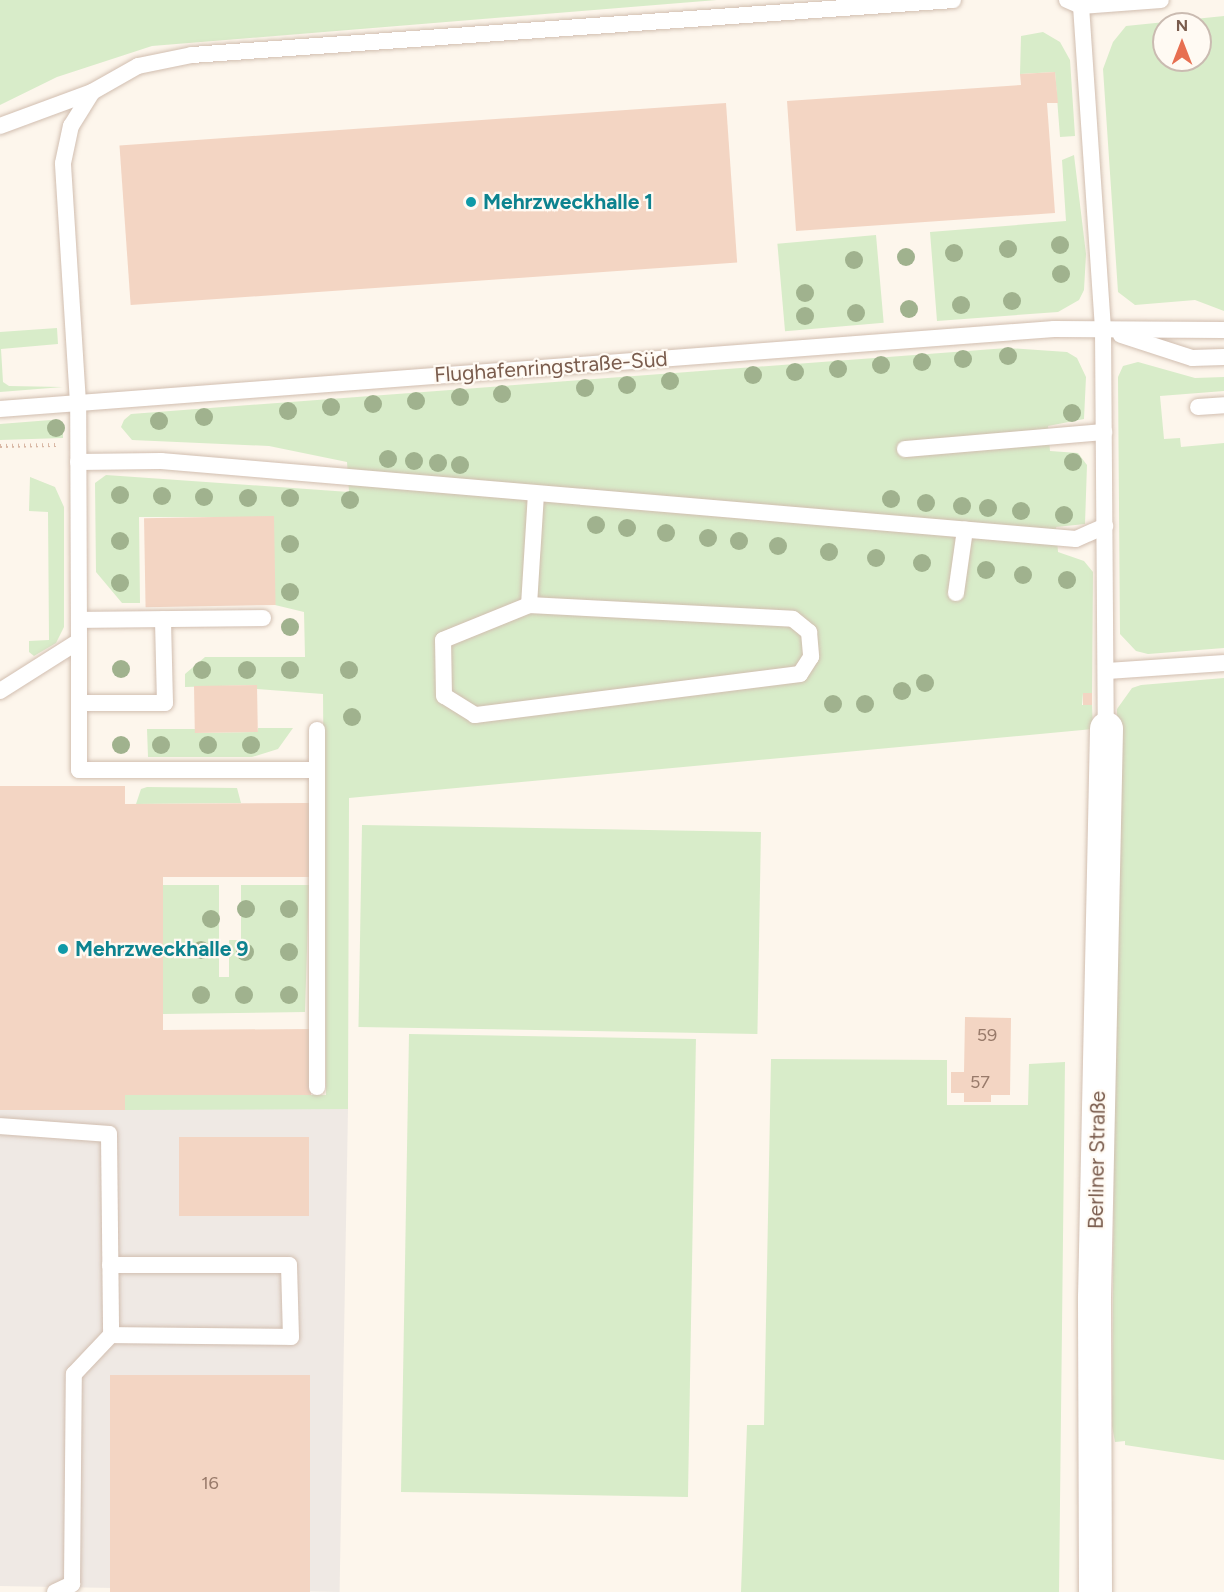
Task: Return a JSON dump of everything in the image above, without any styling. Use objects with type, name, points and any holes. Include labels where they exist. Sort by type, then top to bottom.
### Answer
[{"type":"street","name":"Berliner Straße","points":[[1095,1592],[1094,1298],[1106,728]]},
{"type":"lane","points":[[0,126],[92,92],[138,66],[192,55],[952,0]]},
{"type":"lane","points":[[1106,728],[1108,671],[1104,526],[1103,330],[1074,3],[1161,0]]},
{"type":"lane","points":[[92,92],[71,126],[63,164],[78,403],[79,770],[317,770]]},
{"type":"lane","name":"Flughafenringstraße-Süd","points":[[0,408],[1054,329],[1224,330]]},
{"type":"lane","points":[[1103,330],[1192,358],[1224,357]]},
{"type":"lane","points":[[1198,407],[1224,405]]},
{"type":"lane","points":[[905,449],[1104,432]]},
{"type":"lane","points":[[78,462],[161,461],[536,495],[1076,539],[1104,526]]},
{"type":"lane","points":[[529,605],[536,495]]},
{"type":"lane","points":[[956,592],[965,530]]},
{"type":"lane","points":[[529,605],[793,619],[809,632],[811,657],[800,674],[475,715],[444,696],[443,640],[529,605]]},
{"type":"lane","points":[[79,620],[263,618]]},
{"type":"lane","points":[[79,703],[165,703],[163,620]]},
{"type":"lane","points":[[0,691],[79,641]]},
{"type":"lane","points":[[1108,671],[1224,663]]},
{"type":"lane","points":[[317,730],[317,1087]]},
{"type":"lane","points":[[0,1126],[109,1134],[111,1335],[74,1374],[72,1584],[55,1592]]},
{"type":"lane","points":[[110,1265],[289,1265],[291,1337],[111,1335]]},
{"type":"path","points":[[0,446],[78,444]]},
{"type":"shaded area","points":[[0,1103],[348,1109],[340,1592],[0,1586]]},
{"type":"green space","points":[[0,0],[717,0],[152,46],[57,77],[0,105]]},
{"type":"green space","points":[[1224,16],[1224,311],[1195,300],[1135,305],[1118,292],[1103,69],[1113,42],[1126,26],[1152,23],[1152,72],[1212,72],[1212,17]]},
{"type":"green space","points":[[1043,32],[1060,42],[1070,60],[1075,136],[1060,137],[1055,72],[1020,74],[1021,36]]},
{"type":"green space","points":[[1074,155],[1086,254],[1084,290],[1079,300],[1058,312],[937,321],[930,232],[1066,221],[1062,160]]},
{"type":"green space","points":[[876,235],[884,323],[785,331],[777,244]]},
{"type":"green space","points":[[57,328],[58,344],[1,349],[3,382],[9,386],[63,387],[0,392],[0,332]]},
{"type":"green space","points":[[1007,348],[1067,352],[1077,358],[1086,377],[1084,419],[1048,426],[1050,451],[1078,453],[1087,465],[1085,524],[1056,527],[1058,552],[1084,561],[1093,572],[1092,693],[1083,693],[1082,705],[1092,705],[1093,729],[349,798],[348,1109],[125,1110],[125,1095],[326,1095],[323,694],[257,689],[257,685],[185,687],[185,674],[205,657],[305,657],[304,612],[275,605],[273,517],[139,517],[140,603],[122,603],[96,572],[95,483],[106,475],[349,492],[347,462],[269,446],[132,440],[121,427],[124,420],[131,414]]},
{"type":"green space","points":[[1138,362],[1195,378],[1224,377],[1224,391],[1160,396],[1164,439],[1180,438],[1181,447],[1224,443],[1224,648],[1148,654],[1136,651],[1120,634],[1118,377],[1123,366]]},
{"type":"green space","points":[[51,420],[63,427],[63,438],[0,440],[0,424]]},
{"type":"green space","points":[[30,477],[55,487],[64,507],[64,627],[56,643],[34,656],[29,652],[29,641],[49,640],[48,512],[29,511]]},
{"type":"green space","points":[[1224,678],[1224,1460],[1125,1445],[1125,1441],[1115,1442],[1112,1426],[1117,709],[1132,688],[1141,685]]},
{"type":"green space","points":[[258,728],[293,728],[278,749],[252,757],[148,757],[147,729],[195,729],[195,733],[257,732]]},
{"type":"green space","points":[[147,787],[237,788],[241,803],[136,804],[141,789]]},
{"type":"green space","points":[[362,825],[761,832],[757,1034],[358,1027]]},
{"type":"green space","points":[[163,885],[219,885],[219,977],[229,977],[229,940],[241,940],[241,885],[309,885],[305,1012],[163,1014]]},
{"type":"green space","points":[[409,1034],[696,1039],[688,1497],[401,1492]]},
{"type":"green space","points":[[771,1059],[947,1060],[947,1105],[1028,1105],[1029,1064],[1065,1062],[1059,1592],[741,1592],[747,1425],[764,1425]]},
{"type":"building","points":[[1055,72],[1058,103],[1047,103],[1055,213],[796,231],[787,101],[1021,85],[1020,74]]},
{"type":"building","name":"Mehrzweckhalle 1","points":[[726,103],[737,263],[131,305],[119,145]]},
{"type":"building","points":[[274,516],[276,605],[146,607],[144,518]]},
{"type":"building","points":[[257,685],[258,732],[195,733],[194,686]]},
{"type":"building","points":[[1083,693],[1092,693],[1092,705],[1083,705]]},
{"type":"building","points":[[0,786],[125,786],[125,804],[309,803],[309,877],[163,877],[163,1030],[311,1029],[311,1095],[125,1095],[125,1110],[0,1110]]},
{"type":"building","points":[[965,1017],[1011,1018],[1010,1095],[991,1095],[991,1102],[964,1102],[964,1093],[951,1093],[951,1072],[964,1072]]},
{"type":"building","points":[[179,1137],[309,1137],[309,1216],[179,1216]]},
{"type":"building","points":[[110,1375],[310,1375],[310,1592],[110,1592]]},
{"type":"place","name":"Mehrzweckhalle 1","points":[[471,202]]},
{"type":"place","name":"Mehrzweckhalle 9","points":[[63,949]]}]
